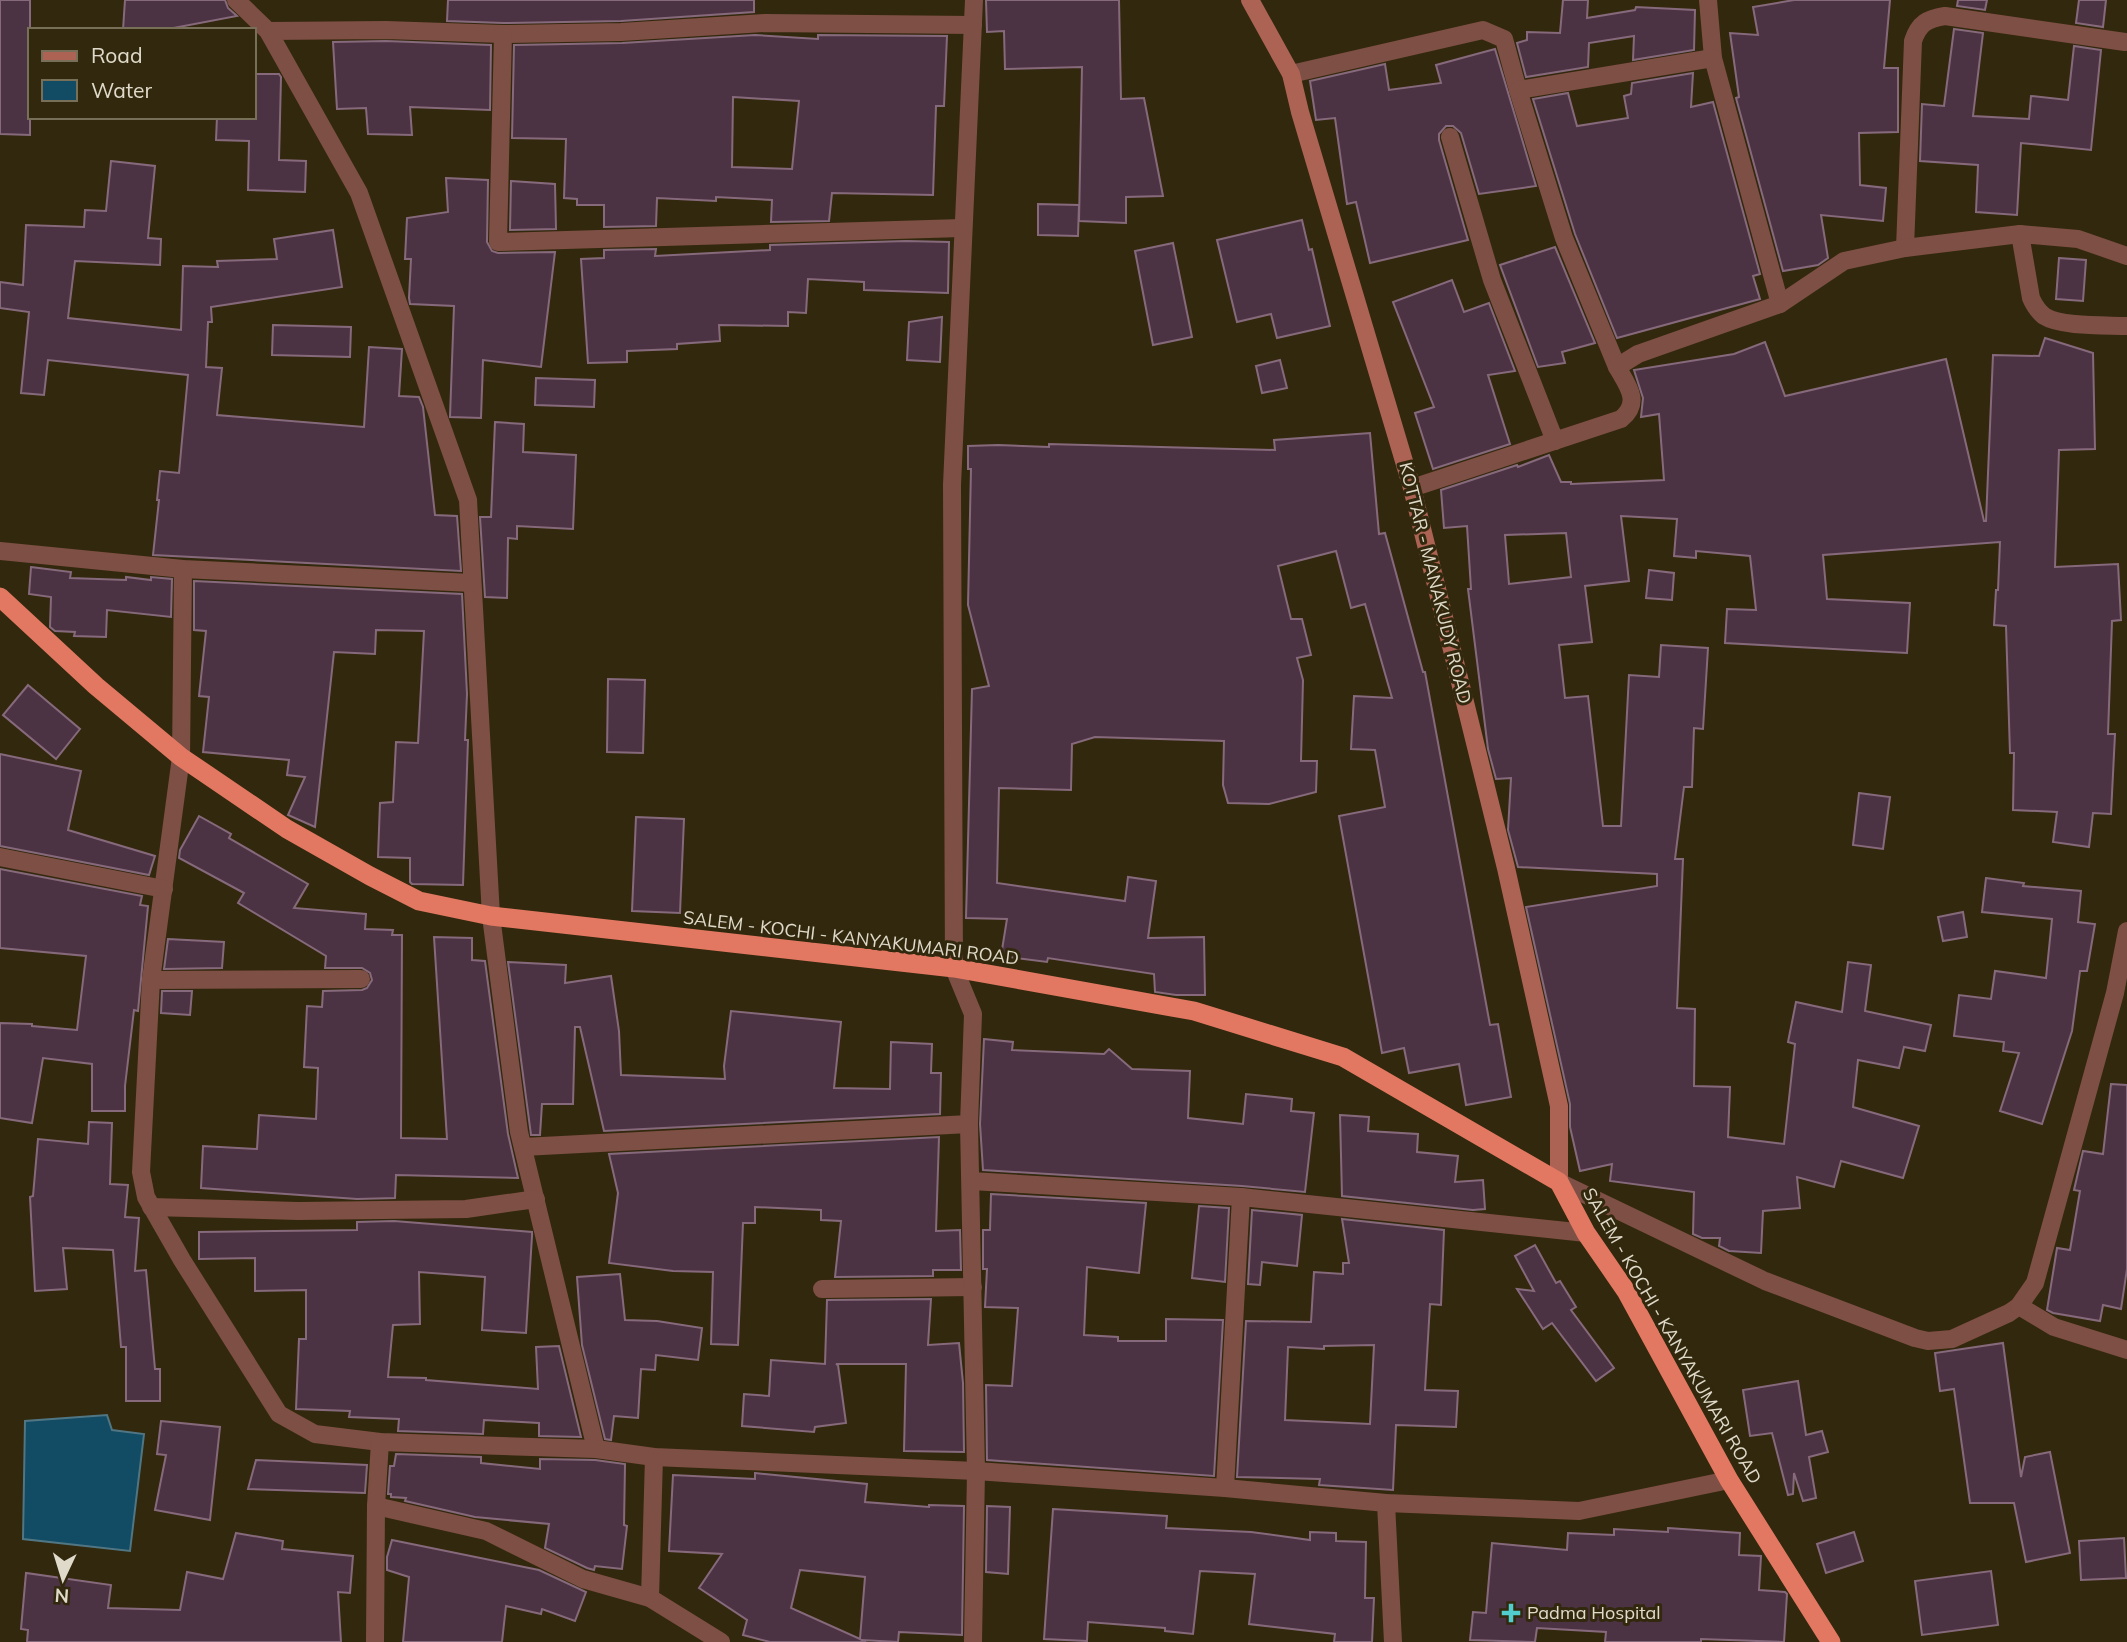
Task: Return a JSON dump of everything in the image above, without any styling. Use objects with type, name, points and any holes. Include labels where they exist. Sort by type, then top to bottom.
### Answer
[{"type":"highway","name":"SALEM - KOCHI - KANYAKUMARI ROAD","points":[[0,597],[96,686],[181,757],[287,828],[419,901],[491,916],[954,968],[1194,1011],[1343,1057],[1559,1182],[1586,1233],[1626,1291],[1729,1480],[1831,1642]]},
{"type":"main road","name":"KOTTAR - MANAKUDY ROAD","points":[[1250,0],[1290,74],[1412,488],[1506,868],[1559,1106],[1559,1182]]},
{"type":"street","points":[[236,0],[268,31],[359,193],[468,500],[491,916],[519,1132],[596,1449]]},
{"type":"street","points":[[973,1642],[976,1471],[969,1124],[973,1014],[954,968],[952,485],[974,0]]},
{"type":"street","points":[[1708,0],[1713,58],[1780,303]]},
{"type":"street","points":[[1905,248],[1913,41],[1923,22],[1945,16],[2125,42]]},
{"type":"street","points":[[268,31],[386,30],[503,34],[621,32],[765,23],[973,25]]},
{"type":"street","points":[[1290,74],[1483,30],[1504,39],[1564,238],[1617,367],[1632,393],[1633,401],[1628,414],[1621,419],[1412,488]]},
{"type":"street","points":[[503,34],[498,242],[962,228]]},
{"type":"street","points":[[1518,90],[1713,58]]},
{"type":"street","points":[[1450,137],[1492,280],[1555,441]]},
{"type":"street","points":[[2020,234],[2031,298],[2045,317],[2061,322],[2127,326]]},
{"type":"street","points":[[1617,367],[1638,354],[1780,303],[1844,261],[1905,248],[2020,234],[2077,239],[2127,256]]},
{"type":"street","points":[[0,551],[183,569],[472,583]]},
{"type":"street","points":[[183,569],[181,757],[151,980],[141,1172],[151,1207],[279,1414],[315,1434],[380,1442],[596,1449],[654,1457],[976,1471],[1225,1488],[1386,1503],[1579,1511],[1729,1480]]},
{"type":"street","points":[[0,857],[164,889]]},
{"type":"street","points":[[1559,1182],[1765,1281],[1915,1338],[1928,1341],[1952,1339],[1979,1328],[2019,1306],[2035,1283],[2115,993],[2127,931]]},
{"type":"street","points":[[151,980],[361,979]]},
{"type":"street","points":[[523,1147],[969,1124]]},
{"type":"street","points":[[971,1181],[1241,1197],[1586,1233]]},
{"type":"street","points":[[1225,1488],[1241,1197]]},
{"type":"street","points":[[151,1207],[298,1211],[466,1209],[536,1199]]},
{"type":"street","points":[[822,1289],[973,1287]]},
{"type":"street","points":[[2019,1306],[2054,1327],[2127,1350]]},
{"type":"street","points":[[375,1642],[376,1506],[380,1442]]},
{"type":"street","points":[[650,1598],[654,1457]]},
{"type":"street","points":[[1386,1503],[1393,1642]]},
{"type":"street","points":[[376,1506],[485,1531],[583,1579],[650,1598],[721,1642]]},
{"type":"water","points":[[107,1415],[112,1430],[144,1434],[130,1551],[23,1539],[25,1421]]},
{"type":"building","points":[[0,0],[30,0],[30,135],[0,134]]},
{"type":"building","points":[[125,0],[225,0],[228,8],[237,16],[174,28],[123,28]]},
{"type":"building","points":[[448,0],[754,0],[754,12],[621,21],[447,21]]},
{"type":"building","points":[[986,0],[1119,0],[1121,99],[1144,98],[1163,196],[1126,197],[1126,223],[1079,221],[1082,67],[1005,69],[1004,31],[987,32]]},
{"type":"building","points":[[1563,0],[1588,0],[1587,18],[1635,10],[1636,7],[1695,10],[1694,50],[1633,60],[1634,36],[1589,43],[1588,67],[1526,77],[1517,43],[1527,40],[1527,32],[1560,33]]},
{"type":"building","points":[[1794,0],[1890,0],[1884,68],[1898,68],[1898,132],[1859,133],[1860,185],[1886,188],[1883,221],[1821,215],[1828,258],[1818,265],[1783,271],[1736,98],[1739,97],[1730,33],[1758,35],[1753,7]]},
{"type":"building","points":[[1958,0],[1987,0],[1985,10],[1957,6]]},
{"type":"building","points":[[2079,0],[2106,0],[2103,27],[2076,23]]},
{"type":"building","points":[[1954,29],[1983,33],[1973,116],[2029,119],[2031,96],[2068,100],[2074,46],[2101,50],[2091,150],[2021,143],[2017,215],[1976,212],[1978,165],[1920,161],[1922,104],[1944,106]]},
{"type":"building","points":[[755,35],[818,39],[818,35],[947,36],[944,106],[936,106],[933,195],[832,193],[829,221],[771,222],[772,200],[657,198],[656,226],[604,227],[604,205],[577,205],[577,199],[564,198],[566,139],[512,138],[514,45],[622,43]],"holes":[[[733,97],[799,101],[792,169],[732,167]]]},
{"type":"building","points":[[333,42],[491,45],[490,110],[410,107],[412,135],[368,134],[366,108],[337,109]]},
{"type":"building","points":[[1495,49],[1536,186],[1479,194],[1461,133],[1453,126],[1446,126],[1439,134],[1439,140],[1468,240],[1370,263],[1356,202],[1347,204],[1335,118],[1316,120],[1310,81],[1385,64],[1389,90],[1441,83],[1436,65]]},
{"type":"building","points":[[1693,73],[1691,107],[1713,102],[1760,274],[1753,276],[1760,299],[1617,338],[1575,234],[1533,99],[1568,93],[1577,126],[1628,118],[1624,96],[1631,94],[1632,83]]},
{"type":"building","points":[[256,74],[279,74],[279,160],[306,161],[305,192],[248,190],[249,141],[216,140],[217,119],[256,119]]},
{"type":"building","points":[[111,161],[155,166],[148,238],[161,239],[160,265],[75,261],[68,318],[181,330],[183,266],[218,267],[217,261],[277,259],[274,239],[333,230],[342,287],[211,307],[212,322],[208,322],[206,367],[222,368],[217,415],[364,427],[369,347],[402,349],[399,396],[419,397],[423,407],[435,515],[457,516],[461,571],[153,555],[160,471],[179,473],[188,375],[48,360],[44,395],[21,393],[29,312],[0,308],[0,282],[23,285],[26,225],[84,227],[85,210],[106,211]]},
{"type":"building","points":[[446,178],[488,180],[487,242],[492,251],[555,252],[541,367],[483,360],[481,418],[450,417],[454,306],[410,304],[409,298],[411,259],[405,259],[407,218],[448,212]]},
{"type":"building","points":[[511,181],[555,184],[556,229],[510,230]]},
{"type":"building","points":[[1038,204],[1079,205],[1078,236],[1038,235]]},
{"type":"building","points":[[1302,220],[1309,250],[1312,249],[1330,326],[1277,338],[1271,314],[1237,322],[1217,240]]},
{"type":"building","points":[[949,242],[948,293],[864,290],[864,282],[808,279],[806,313],[788,312],[788,326],[719,325],[720,341],[677,344],[677,349],[627,351],[627,362],[588,363],[581,259],[604,258],[604,250],[656,249],[655,256],[770,250],[770,245]]},
{"type":"building","points":[[1173,243],[1192,337],[1153,345],[1135,251]]},
{"type":"building","points":[[1555,247],[1595,343],[1562,352],[1565,363],[1538,367],[1500,265]]},
{"type":"building","points":[[2059,258],[2086,260],[2083,301],[2056,299]]},
{"type":"building","points":[[1452,280],[1464,312],[1489,303],[1515,371],[1488,375],[1510,444],[1433,469],[1415,413],[1434,407],[1393,302]]},
{"type":"building","points":[[942,317],[940,362],[907,360],[909,322]]},
{"type":"building","points":[[273,325],[351,327],[350,357],[272,355]]},
{"type":"building","points":[[2045,338],[2093,353],[2095,449],[2059,450],[2055,567],[2118,564],[2121,620],[2112,621],[2108,734],[2115,734],[2111,814],[2093,813],[2089,847],[2053,842],[2057,812],[2013,810],[2014,753],[2010,753],[2006,626],[1994,625],[2000,542],[1823,555],[1827,599],[1910,603],[1907,653],[1725,643],[1727,609],[1756,610],[1750,556],[1696,551],[1696,558],[1674,556],[1677,519],[1621,516],[1629,581],[1585,586],[1592,642],[1559,645],[1565,698],[1588,696],[1603,826],[1621,826],[1629,675],[1659,677],[1661,645],[1708,648],[1703,729],[1694,728],[1692,787],[1684,787],[1675,859],[1683,859],[1677,1008],[1695,1009],[1694,1086],[1730,1087],[1728,1137],[1784,1144],[1795,1044],[1788,1042],[1796,1002],[1842,1012],[1848,962],[1871,965],[1865,1011],[1931,1025],[1925,1051],[1904,1047],[1899,1068],[1858,1060],[1853,1107],[1919,1126],[1903,1178],[1841,1161],[1834,1187],[1797,1177],[1800,1208],[1763,1211],[1761,1253],[1729,1251],[1719,1246],[1720,1238],[1702,1238],[1693,1234],[1694,1192],[1610,1181],[1612,1164],[1580,1171],[1570,1127],[1570,1104],[1526,907],[1657,886],[1657,874],[1518,867],[1508,830],[1511,778],[1496,779],[1488,749],[1468,589],[1471,589],[1467,526],[1444,528],[1441,490],[1549,455],[1561,482],[1571,484],[1664,480],[1659,414],[1641,417],[1643,398],[1634,370],[1734,354],[1765,342],[1785,396],[1946,359],[1986,521],[1993,355],[2039,356]],"holes":[[[1566,533],[1571,577],[1509,584],[1505,535]]]},
{"type":"building","points":[[1280,360],[1287,388],[1262,393],[1256,366]]},
{"type":"building","points":[[536,378],[595,380],[594,407],[535,405]]},
{"type":"building","points":[[495,422],[524,424],[523,452],[576,455],[573,529],[517,526],[517,539],[508,538],[507,598],[485,597],[480,517],[491,517]]},
{"type":"building","points":[[1370,433],[1379,534],[1385,533],[1425,672],[1490,1025],[1498,1024],[1511,1097],[1466,1105],[1459,1064],[1409,1073],[1404,1048],[1382,1053],[1339,816],[1385,807],[1375,750],[1351,749],[1354,696],[1392,698],[1365,604],[1351,608],[1336,551],[1278,566],[1291,619],[1302,619],[1311,655],[1297,658],[1303,680],[1301,761],[1317,761],[1316,792],[1269,804],[1228,803],[1223,785],[1224,741],[1095,737],[1072,744],[1071,790],[999,788],[997,883],[1125,901],[1128,877],[1156,881],[1148,938],[1204,937],[1205,995],[1155,992],[1154,974],[1048,958],[1047,962],[1001,956],[1007,919],[966,918],[972,689],[989,686],[968,605],[971,469],[968,469],[968,446],[1049,447],[1049,444],[1275,450],[1274,440]]},
{"type":"building","points":[[31,567],[71,572],[70,578],[172,579],[171,617],[107,610],[106,637],[74,636],[75,632],[55,631],[50,627],[51,597],[29,594]]},
{"type":"building","points":[[1649,570],[1674,573],[1672,600],[1646,598]]},
{"type":"building","points":[[194,581],[462,594],[467,694],[465,740],[468,740],[463,885],[412,884],[410,858],[378,857],[380,803],[393,802],[396,742],[418,743],[424,631],[376,630],[375,654],[334,652],[315,827],[288,815],[305,777],[287,775],[289,760],[203,752],[209,697],[199,696],[206,631],[194,630]]},
{"type":"building","points":[[608,679],[645,680],[643,753],[607,752]]},
{"type":"building","points":[[28,685],[80,729],[56,759],[3,715]]},
{"type":"building","points":[[0,754],[81,771],[68,830],[155,856],[149,875],[0,846]]},
{"type":"building","points":[[1859,793],[1890,797],[1883,849],[1853,845]]},
{"type":"building","points":[[199,816],[231,834],[229,838],[308,884],[294,908],[366,914],[365,929],[393,930],[392,935],[402,935],[401,1138],[447,1139],[434,937],[472,938],[472,960],[485,961],[508,1134],[518,1178],[396,1175],[395,1198],[357,1199],[201,1188],[203,1146],[257,1149],[259,1115],[316,1119],[318,1068],[304,1067],[307,1006],[322,1007],[323,991],[362,990],[367,988],[372,980],[370,973],[362,968],[325,968],[326,956],[238,903],[244,893],[179,858],[180,850]]},
{"type":"building","points":[[636,817],[684,819],[680,913],[632,911]]},
{"type":"building","points":[[0,869],[142,896],[140,905],[148,906],[138,1011],[134,1010],[125,1086],[125,1111],[92,1111],[92,1064],[43,1058],[32,1123],[0,1118],[0,1023],[77,1030],[86,956],[0,948]]},
{"type":"building","points":[[1986,878],[2024,883],[2023,886],[2081,891],[2078,922],[2095,924],[2087,971],[2080,971],[2072,1031],[2042,1124],[2000,1111],[2019,1053],[2003,1051],[2004,1042],[1954,1036],[1959,995],[1991,999],[1995,971],[2046,978],[2052,919],[1982,912]]},
{"type":"building","points":[[1963,912],[1967,937],[1943,941],[1938,917]]},
{"type":"building","points":[[168,939],[224,942],[222,968],[164,969]]},
{"type":"building","points":[[508,962],[566,965],[565,983],[611,976],[619,1031],[621,1075],[725,1079],[724,1066],[731,1011],[841,1022],[834,1088],[890,1089],[891,1042],[932,1044],[931,1073],[941,1073],[940,1114],[604,1131],[580,1027],[575,1027],[573,1104],[542,1104],[540,1135],[531,1135]]},
{"type":"building","points":[[162,991],[192,991],[190,1015],[161,1013]]},
{"type":"building","points":[[984,1039],[1013,1042],[1012,1050],[1104,1054],[1109,1049],[1132,1069],[1190,1071],[1188,1118],[1243,1124],[1246,1094],[1292,1099],[1291,1111],[1314,1113],[1305,1192],[983,1170],[980,1124]]},
{"type":"building","points":[[2111,1084],[2127,1085],[2127,1269],[2121,1309],[2103,1305],[2100,1321],[2047,1310],[2057,1248],[2070,1250],[2080,1191],[2074,1190],[2083,1151],[2103,1154]]},
{"type":"building","points":[[1340,1115],[1369,1117],[1368,1131],[1418,1134],[1417,1152],[1458,1156],[1455,1182],[1483,1180],[1485,1209],[1342,1196]]},
{"type":"building","points":[[89,1122],[112,1123],[110,1184],[128,1185],[125,1217],[139,1218],[135,1271],[146,1270],[155,1369],[160,1369],[160,1401],[126,1401],[126,1347],[121,1347],[113,1250],[63,1248],[67,1289],[35,1291],[30,1197],[33,1196],[38,1139],[88,1144]]},
{"type":"building","points":[[939,1137],[936,1231],[960,1230],[961,1270],[933,1270],[933,1276],[835,1277],[841,1221],[821,1220],[821,1210],[755,1207],[755,1223],[743,1223],[738,1345],[711,1344],[713,1272],[673,1271],[609,1263],[618,1193],[609,1154]]},
{"type":"building","points":[[991,1194],[1146,1203],[1139,1273],[1087,1267],[1084,1335],[1118,1337],[1118,1341],[1166,1341],[1166,1319],[1223,1320],[1214,1476],[987,1460],[986,1385],[1012,1386],[1018,1308],[985,1307],[987,1269],[983,1269],[983,1230],[990,1230]]},
{"type":"building","points":[[1199,1206],[1229,1208],[1225,1282],[1192,1278]]},
{"type":"building","points":[[1252,1210],[1302,1215],[1297,1266],[1262,1262],[1260,1285],[1248,1284]]},
{"type":"building","points":[[1342,1219],[1444,1230],[1441,1305],[1430,1304],[1425,1390],[1458,1391],[1456,1427],[1396,1425],[1393,1490],[1319,1485],[1320,1479],[1237,1477],[1246,1321],[1311,1322],[1314,1272],[1343,1274],[1343,1263],[1349,1263]],"holes":[[[1374,1345],[1370,1424],[1285,1420],[1288,1347],[1324,1349],[1324,1346]]]},
{"type":"building","points":[[394,1221],[532,1232],[532,1236],[526,1333],[482,1330],[485,1277],[419,1272],[420,1324],[393,1325],[388,1377],[538,1389],[536,1347],[559,1346],[581,1437],[539,1436],[539,1423],[484,1420],[483,1434],[398,1431],[399,1419],[349,1417],[350,1411],[296,1409],[299,1339],[306,1339],[306,1290],[255,1291],[255,1258],[199,1259],[199,1232],[357,1230],[357,1222]]},
{"type":"building","points":[[1535,1245],[1556,1283],[1560,1281],[1576,1307],[1571,1310],[1614,1368],[1596,1381],[1552,1323],[1543,1329],[1517,1289],[1534,1291],[1515,1256]]},
{"type":"building","points":[[620,1274],[625,1320],[657,1321],[702,1328],[698,1360],[656,1355],[655,1370],[641,1369],[638,1418],[614,1416],[611,1440],[605,1439],[582,1345],[577,1277]]},
{"type":"building","points":[[931,1299],[928,1345],[959,1343],[963,1383],[964,1452],[904,1451],[906,1364],[836,1364],[846,1423],[815,1427],[814,1432],[742,1426],[744,1394],[769,1396],[771,1360],[825,1364],[827,1300]]},
{"type":"building","points":[[2003,1343],[2021,1477],[2025,1457],[2050,1452],[2070,1553],[2026,1562],[2014,1503],[1970,1503],[1954,1389],[1940,1391],[1935,1353]]},
{"type":"building","points":[[1798,1381],[1806,1435],[1822,1431],[1828,1452],[1809,1457],[1816,1498],[1803,1501],[1794,1473],[1793,1494],[1788,1495],[1772,1433],[1750,1436],[1743,1390]]},
{"type":"building","points":[[161,1421],[220,1427],[210,1520],[155,1510],[166,1455],[157,1454]]},
{"type":"building","points":[[396,1454],[481,1457],[481,1463],[540,1469],[540,1459],[595,1460],[625,1464],[624,1525],[627,1526],[622,1569],[595,1566],[594,1570],[545,1548],[549,1524],[475,1517],[405,1501],[406,1498],[391,1497],[391,1494],[388,1494],[390,1466],[394,1466]]},
{"type":"building","points":[[256,1460],[367,1465],[365,1493],[248,1489]]},
{"type":"building","points":[[755,1473],[867,1484],[865,1502],[929,1507],[964,1506],[962,1635],[899,1632],[898,1642],[770,1642],[743,1635],[747,1620],[699,1588],[722,1554],[669,1551],[673,1475],[755,1479]],"holes":[[[800,1570],[865,1577],[860,1639],[791,1608]]]},
{"type":"building","points":[[987,1506],[1010,1507],[1008,1574],[986,1572]]},
{"type":"building","points":[[1053,1509],[1167,1516],[1166,1528],[1251,1532],[1310,1540],[1310,1532],[1336,1533],[1336,1541],[1366,1542],[1365,1598],[1374,1598],[1372,1642],[1334,1642],[1335,1634],[1249,1624],[1255,1574],[1200,1571],[1193,1634],[1165,1631],[1165,1628],[1088,1622],[1087,1641],[1044,1639]]},
{"type":"building","points":[[1668,1528],[1740,1533],[1739,1555],[1761,1556],[1759,1590],[1787,1594],[1784,1642],[1701,1639],[1701,1642],[1605,1642],[1606,1632],[1537,1628],[1535,1642],[1470,1640],[1473,1612],[1486,1613],[1492,1543],[1567,1550],[1568,1533],[1614,1535],[1614,1529],[1668,1532]]},
{"type":"building","points":[[1854,1532],[1863,1561],[1826,1573],[1817,1544]]},
{"type":"building","points":[[236,1533],[283,1541],[282,1549],[353,1556],[350,1593],[338,1592],[341,1642],[27,1642],[28,1630],[21,1629],[26,1573],[111,1585],[108,1608],[180,1610],[187,1572],[223,1579]]},
{"type":"building","points":[[2124,1538],[2126,1578],[2081,1580],[2079,1541]]},
{"type":"building","points":[[392,1540],[539,1570],[586,1592],[575,1621],[542,1609],[541,1614],[506,1606],[502,1642],[403,1642],[409,1577],[387,1570],[387,1557]]},
{"type":"building","points":[[1991,1571],[1998,1625],[1922,1635],[1915,1581]]},
{"type":"place","name":"Padma Hospital","points":[[1511,1613]]}]
